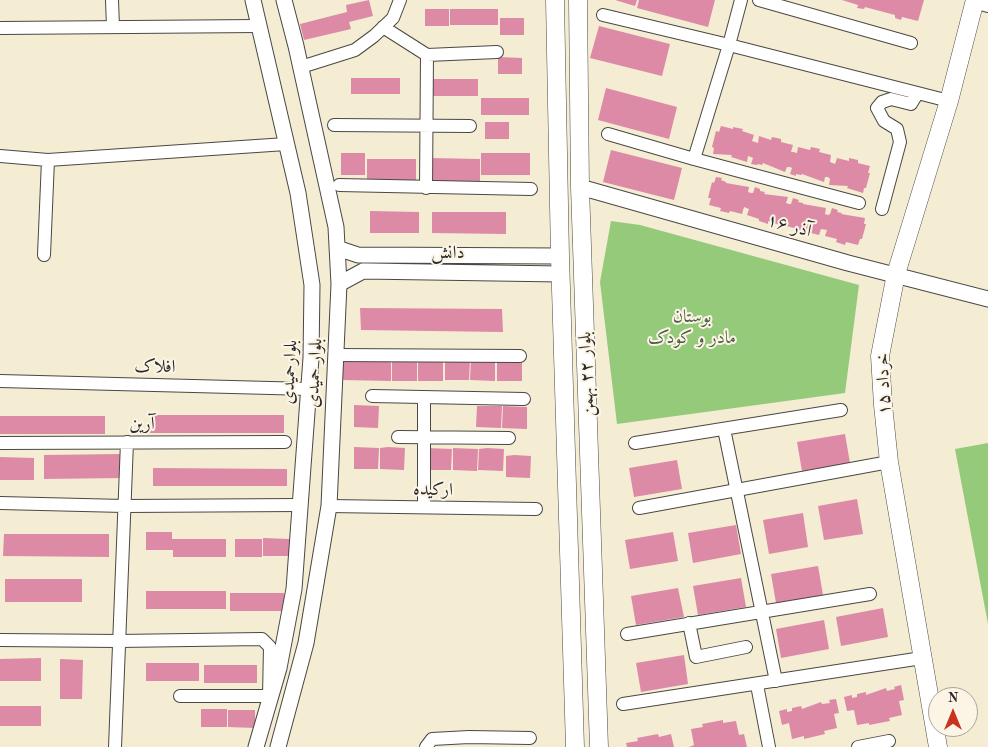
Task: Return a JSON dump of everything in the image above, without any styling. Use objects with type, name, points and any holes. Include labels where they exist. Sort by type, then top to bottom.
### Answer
[{"type":"main road","name":"بلوار ۲۲ بهمن","points":[[555,0],[560,256],[575,747]]},
{"type":"main road","name":"بلوار ۲۲ بهمن","points":[[578,0],[580,187],[599,747]]},
{"type":"main road","name":"۱۵ خرداد","points":[[938,747],[889,462],[880,356],[896,274],[979,3]]},
{"type":"main road","points":[[556,78],[579,77]]},
{"type":"main road","points":[[570,567],[593,567]]},
{"type":"street","points":[[112,0],[113,27]]},
{"type":"street","name":"بلوارحمیدی","points":[[252,0],[298,193],[312,284],[311,358],[294,589],[279,668],[256,747]]},
{"type":"street","name":"بلوار حمیدی","points":[[278,747],[306,643],[329,506],[339,284],[336,227],[301,67],[284,0]]},
{"type":"street","points":[[301,67],[354,50],[384,28],[394,18],[400,0]]},
{"type":"street","points":[[694,159],[741,0]]},
{"type":"street","points":[[759,0],[911,43]]},
{"type":"street","points":[[603,16],[729,45],[949,101]]},
{"type":"street","points":[[0,28],[258,26]]},
{"type":"street","points":[[384,28],[427,55],[497,52]]},
{"type":"street","points":[[426,188],[427,55]]},
{"type":"street","points":[[882,209],[900,142],[897,129],[884,121],[877,108],[882,102],[891,99],[912,104],[916,94]]},
{"type":"street","points":[[334,124],[470,126]]},
{"type":"street","points":[[608,134],[860,203]]},
{"type":"street","points":[[0,156],[48,160],[286,144]]},
{"type":"street","points":[[44,254],[48,160]]},
{"type":"street","points":[[340,185],[531,189]]},
{"type":"street","name":"۱۶ آذر","points":[[580,187],[839,260],[988,299]]},
{"type":"street","name":"دانش","points":[[337,248],[358,255],[560,256]]},
{"type":"street","name":"دانش","points":[[339,284],[363,270],[561,274]]},
{"type":"street","points":[[335,355],[520,356]]},
{"type":"street","name":"افلاک","points":[[0,381],[309,389]]},
{"type":"street","points":[[372,396],[524,399]]},
{"type":"street","points":[[424,398],[424,507]]},
{"type":"street","points":[[635,443],[841,410]]},
{"type":"street","points":[[724,429],[776,682]]},
{"type":"street","points":[[398,437],[509,438]]},
{"type":"street","name":"آرین","points":[[0,442],[285,442]]},
{"type":"street","points":[[115,747],[127,442]]},
{"type":"street","points":[[639,508],[889,462]]},
{"type":"street","points":[[0,503],[124,506],[299,505]]},
{"type":"street","name":"ارکیده","points":[[329,506],[536,509]]},
{"type":"street","points":[[627,634],[870,594]]},
{"type":"street","points":[[689,623],[696,657],[746,647]]},
{"type":"street","points":[[0,640],[262,639],[270,647],[269,696],[180,696]]},
{"type":"street","points":[[623,704],[757,685],[922,658]]},
{"type":"street","points":[[757,685],[769,747]]},
{"type":"street","points":[[426,747],[432,739],[469,737],[530,738]]},
{"type":"street","points":[[858,747],[889,741]]},
{"type":"green space","name":"بوستان مادر و کودک","points":[[611,221],[640,225],[859,285],[845,393],[617,424],[600,282]]},
{"type":"green space","points":[[988,443],[988,624],[955,449]]},
{"type":"building","points":[[369,0],[373,16],[349,22],[351,29],[304,40],[300,24],[347,12],[346,5]]},
{"type":"building","points":[[615,0],[637,0],[635,6]]},
{"type":"building","points":[[639,0],[715,0],[708,27],[637,8]]},
{"type":"building","points":[[842,0],[924,0],[918,21],[902,17],[901,20],[895,18],[895,15],[865,7],[864,9],[857,8],[858,5]]},
{"type":"building","points":[[425,9],[449,9],[449,26],[425,26]]},
{"type":"building","points":[[450,9],[498,9],[498,25],[450,25]]},
{"type":"building","points":[[500,18],[524,18],[524,35],[500,35]]},
{"type":"building","points":[[599,26],[670,44],[662,76],[590,58]]},
{"type":"building","points":[[498,57],[522,58],[522,74],[498,74]]},
{"type":"building","points":[[351,78],[400,78],[400,94],[351,94]]},
{"type":"building","points":[[430,79],[478,79],[478,96],[430,96]]},
{"type":"building","points":[[606,88],[677,107],[669,139],[598,120]]},
{"type":"building","points":[[481,98],[529,98],[529,115],[481,115]]},
{"type":"building","points":[[485,122],[509,122],[509,139],[485,139]]},
{"type":"building","points":[[721,126],[743,129],[742,131],[754,135],[752,141],[758,143],[759,136],[771,140],[772,137],[781,139],[781,142],[793,145],[791,152],[797,153],[798,147],[810,150],[811,147],[820,149],[819,152],[831,155],[830,162],[835,164],[837,158],[849,161],[849,158],[858,160],[858,163],[870,166],[866,188],[864,188],[863,193],[847,188],[848,186],[829,185],[830,179],[828,177],[825,177],[824,182],[802,174],[796,174],[796,176],[790,174],[792,168],[790,167],[787,167],[785,172],[763,163],[762,165],[751,164],[753,158],[748,156],[747,162],[731,157],[732,155],[713,154],[714,148],[712,147],[716,131],[719,132]]},
{"type":"building","points":[[611,150],[682,168],[674,200],[603,182]]},
{"type":"building","points":[[341,153],[365,153],[365,175],[341,175]]},
{"type":"building","points":[[481,153],[530,153],[530,175],[481,175]]},
{"type":"building","points":[[431,158],[480,159],[480,181],[431,181]]},
{"type":"building","points":[[367,159],[416,159],[416,182],[367,181]]},
{"type":"building","points":[[716,177],[722,178],[721,180],[726,183],[749,187],[748,192],[751,193],[753,193],[755,187],[765,192],[764,194],[788,197],[786,203],[789,204],[791,204],[793,198],[803,204],[826,208],[825,214],[828,215],[832,208],[838,210],[837,212],[841,214],[865,218],[864,224],[866,224],[862,239],[860,239],[858,245],[846,242],[845,245],[836,242],[837,239],[825,236],[827,230],[821,229],[819,235],[797,232],[798,229],[786,226],[788,220],[785,218],[782,218],[780,225],[768,221],[768,224],[747,215],[749,209],[744,207],[742,214],[720,211],[721,208],[709,205],[711,198],[708,198],[712,182],[714,183]]},
{"type":"building","points":[[370,211],[419,212],[419,233],[370,233]]},
{"type":"building","points":[[432,212],[506,212],[506,234],[432,233]]},
{"type":"building","points":[[360,308],[502,309],[503,332],[361,330]]},
{"type":"building","points":[[341,359],[391,359],[391,381],[341,380]]},
{"type":"building","points":[[392,359],[417,359],[417,381],[392,381]]},
{"type":"building","points":[[418,359],[443,359],[443,381],[418,381]]},
{"type":"building","points":[[445,359],[470,359],[469,380],[445,380]]},
{"type":"building","points":[[471,359],[495,359],[495,381],[470,380]]},
{"type":"building","points":[[497,359],[522,359],[522,381],[497,381]]},
{"type":"building","points":[[354,405],[379,406],[378,428],[354,427]]},
{"type":"building","points":[[477,406],[502,406],[501,428],[476,427]]},
{"type":"building","points":[[503,406],[527,407],[527,429],[502,428]]},
{"type":"building","points":[[150,415],[284,415],[284,433],[150,433]]},
{"type":"building","points":[[0,416],[105,416],[105,434],[0,434]]},
{"type":"building","points":[[845,434],[850,463],[802,471],[797,442]]},
{"type":"building","points":[[354,447],[379,448],[378,469],[354,469]]},
{"type":"building","points":[[380,448],[405,448],[404,470],[380,469]]},
{"type":"building","points":[[427,448],[452,449],[451,470],[427,470]]},
{"type":"building","points":[[453,448],[478,449],[477,471],[453,470]]},
{"type":"building","points":[[479,449],[504,449],[503,471],[478,470]]},
{"type":"building","points":[[122,454],[122,478],[44,479],[44,455]]},
{"type":"building","points":[[506,456],[531,456],[530,478],[506,477]]},
{"type":"building","points":[[0,457],[34,458],[34,480],[0,480]]},
{"type":"building","points":[[677,460],[682,489],[634,497],[629,468]]},
{"type":"building","points":[[153,468],[287,469],[287,486],[153,486]]},
{"type":"building","points":[[857,499],[863,534],[824,540],[818,506]]},
{"type":"building","points":[[803,513],[808,547],[769,554],[763,520]]},
{"type":"building","points":[[736,525],[741,554],[693,563],[688,533]]},
{"type":"building","points":[[146,532],[172,532],[172,539],[226,539],[226,557],[173,557],[173,550],[146,550]]},
{"type":"building","points":[[673,532],[678,561],[630,569],[625,540]]},
{"type":"building","points":[[4,534],[109,534],[109,557],[3,556]]},
{"type":"building","points":[[263,538],[290,539],[290,556],[263,556]]},
{"type":"building","points":[[235,539],[262,539],[262,557],[235,557]]},
{"type":"building","points":[[818,566],[823,595],[776,603],[771,574]]},
{"type":"building","points":[[741,578],[746,607],[698,615],[693,586]]},
{"type":"building","points":[[5,579],[82,579],[82,602],[5,602]]},
{"type":"building","points":[[678,588],[684,617],[636,625],[631,596]]},
{"type":"building","points":[[146,591],[226,591],[226,609],[146,609]]},
{"type":"building","points":[[230,593],[284,593],[284,611],[230,611]]},
{"type":"building","points":[[883,608],[888,637],[841,646],[836,617]]},
{"type":"building","points":[[824,620],[829,649],[781,658],[776,629]]},
{"type":"building","points":[[684,655],[688,684],[641,692],[636,663]]},
{"type":"building","points":[[41,658],[41,681],[0,681],[0,659]]},
{"type":"building","points":[[60,659],[83,660],[82,699],[60,699]]},
{"type":"building","points":[[146,663],[199,663],[199,681],[146,681]]},
{"type":"building","points":[[204,665],[257,665],[257,683],[204,683]]},
{"type":"building","points":[[901,685],[904,700],[899,701],[902,715],[889,718],[890,721],[857,725],[854,710],[847,711],[844,697],[852,695],[852,698],[857,697],[857,694],[866,692],[866,695],[886,688],[887,691]]},
{"type":"building","points":[[836,699],[839,713],[834,714],[837,728],[824,731],[825,734],[804,739],[804,736],[792,739],[789,723],[782,725],[779,711],[787,709],[787,712],[792,711],[792,708],[801,706],[802,709],[821,702],[822,704],[830,703],[829,700]]},
{"type":"building","points":[[0,706],[41,706],[41,726],[0,726]]},
{"type":"building","points":[[201,709],[227,709],[227,727],[201,727]]},
{"type":"building","points":[[228,710],[255,710],[255,728],[228,727]]},
{"type":"building","points":[[723,720],[723,723],[736,721],[739,735],[744,734],[747,747],[689,747],[694,745],[691,729],[703,727],[702,724]]},
{"type":"building","points":[[658,734],[659,737],[671,734],[674,747],[627,747],[626,743],[638,741],[637,738]]}]
